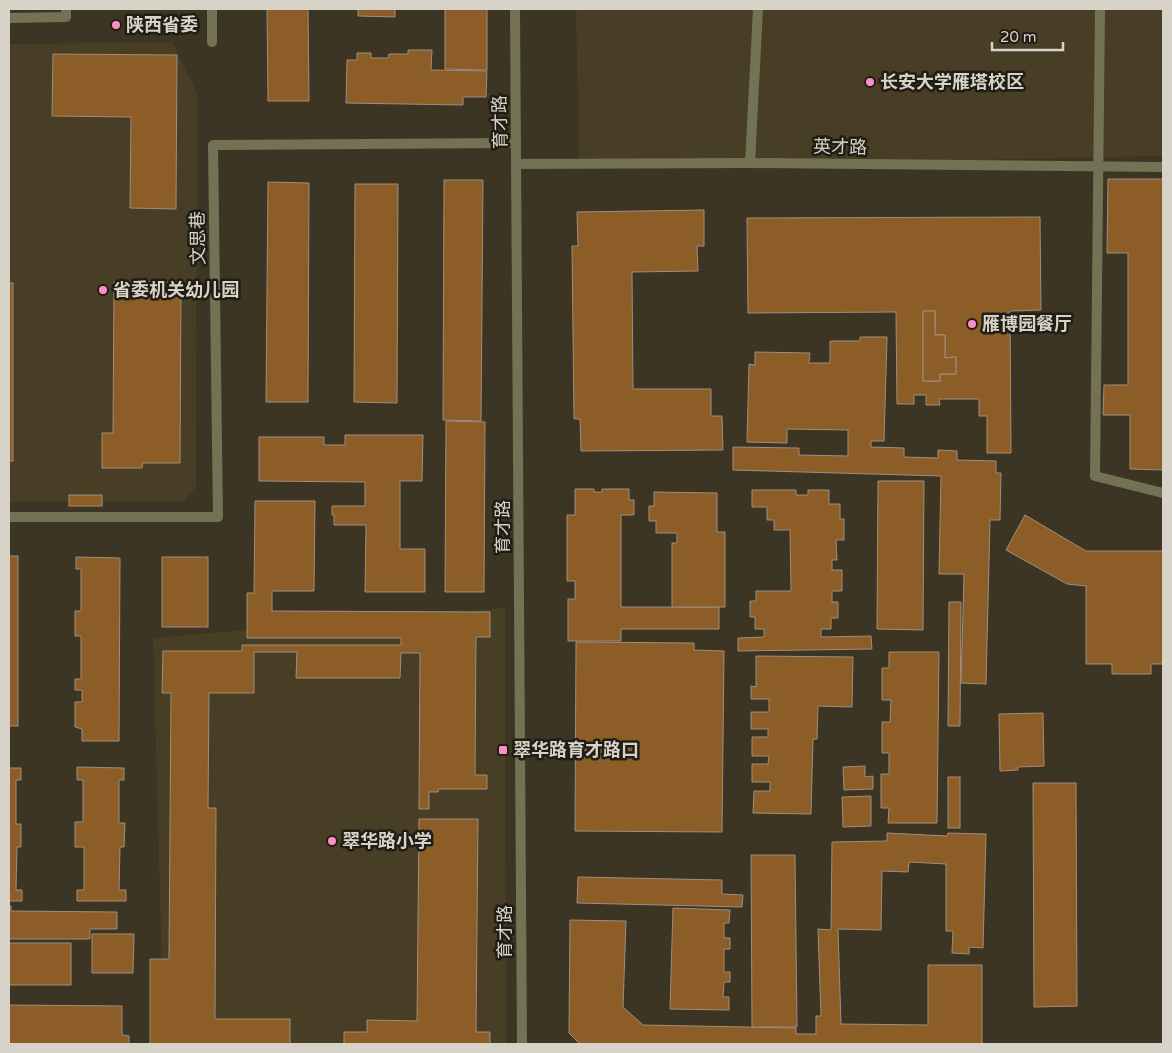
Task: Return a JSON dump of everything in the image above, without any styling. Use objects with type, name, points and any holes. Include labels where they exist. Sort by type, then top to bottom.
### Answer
[{"type":"street","points":[[9,18],[66,17],[66,9]]},
{"type":"street","points":[[212,9],[212,42]]},
{"type":"street","name":"育才路","points":[[515,9],[522,1044]]},
{"type":"street","points":[[750,163],[758,9]]},
{"type":"street","points":[[1100,9],[1100,166],[1095,476],[1163,493]]},
{"type":"street","name":"文思巷","points":[[9,517],[218,517],[213,144],[516,143]]},
{"type":"street","name":"英才路","points":[[517,164],[750,163],[1163,167]]},
{"type":"shaded area","name":"长安大学雁塔校区","points":[[576,9],[1163,9],[1163,156],[579,168]]},
{"type":"shaded area","name":"省委机关幼儿园","points":[[172,42],[197,93],[196,487],[183,502],[9,502],[9,44]]},
{"type":"shaded area","name":"翠华路小学","points":[[505,608],[506,1044],[164,1044],[153,638]]},
{"type":"building","points":[[267,9],[308,9],[309,101],[268,101]]},
{"type":"building","points":[[358,9],[395,9],[395,17],[358,16]]},
{"type":"building","points":[[445,9],[487,9],[487,70],[445,69]]},
{"type":"building","points":[[408,50],[432,50],[431,70],[487,71],[486,97],[463,97],[463,105],[346,103],[347,60],[357,60],[357,53],[371,53],[371,58],[388,58],[389,54],[408,54]]},
{"type":"building","points":[[53,54],[177,55],[176,209],[130,208],[131,117],[52,116]]},
{"type":"building","points":[[1108,179],[1163,179],[1163,470],[1130,469],[1130,415],[1103,415],[1104,385],[1128,385],[1128,253],[1107,253]]},
{"type":"building","points":[[444,180],[483,180],[481,421],[443,420]]},
{"type":"building","points":[[268,182],[309,183],[308,402],[266,402]]},
{"type":"building","points":[[355,184],[398,184],[397,403],[354,402]]},
{"type":"building","points":[[704,210],[704,246],[697,246],[698,271],[632,272],[633,389],[711,389],[711,416],[722,416],[723,450],[581,451],[580,419],[574,419],[572,246],[578,246],[577,212]]},
{"type":"building","name":"雁博园餐厅","points":[[1040,217],[1041,310],[1010,311],[1011,453],[987,453],[987,416],[979,416],[979,399],[939,399],[940,405],[926,405],[926,395],[914,395],[914,404],[897,404],[896,312],[748,313],[747,218]],"holes":[[[923,311],[935,311],[935,335],[945,335],[945,358],[956,357],[956,374],[940,374],[940,381],[923,381]]]},
{"type":"building","points":[[114,282],[181,282],[180,463],[143,463],[142,468],[102,468],[102,433],[113,433]]},
{"type":"building","points":[[9,283],[13,283],[13,461],[9,461]]},
{"type":"building","points":[[923,311],[935,311],[935,335],[945,335],[945,358],[956,357],[956,374],[940,374],[940,381],[923,381]]},
{"type":"building","points":[[860,337],[887,337],[884,441],[871,441],[871,447],[904,448],[904,457],[938,458],[938,450],[957,451],[957,460],[996,461],[996,473],[1001,473],[1000,520],[990,520],[986,684],[961,683],[964,574],[939,574],[941,476],[733,470],[733,447],[799,448],[799,455],[848,456],[848,430],[787,429],[787,443],[747,442],[749,364],[755,365],[755,352],[810,353],[809,363],[830,363],[830,341],[860,341]]},
{"type":"building","points":[[446,421],[485,422],[484,592],[445,592]]},
{"type":"building","points":[[345,435],[423,435],[422,481],[400,481],[400,549],[425,549],[425,592],[365,592],[366,525],[334,525],[332,506],[365,506],[365,482],[259,481],[259,437],[324,437],[324,445],[345,445]]},
{"type":"building","points":[[878,481],[924,481],[923,630],[877,629]]},
{"type":"building","points":[[575,489],[594,489],[594,492],[602,492],[602,489],[629,489],[629,500],[634,500],[634,515],[621,515],[621,607],[719,607],[719,629],[621,629],[621,641],[568,641],[568,599],[575,599],[575,581],[567,581],[567,515],[575,515]]},
{"type":"building","points":[[752,490],[796,490],[796,495],[808,495],[808,490],[829,490],[829,504],[840,504],[840,519],[844,519],[844,540],[836,540],[837,560],[832,560],[832,570],[842,570],[842,591],[832,591],[832,602],[838,602],[838,618],[831,618],[831,629],[821,629],[821,637],[871,636],[872,649],[738,651],[738,638],[764,637],[764,629],[755,629],[755,617],[750,617],[750,601],[756,601],[756,591],[791,591],[790,530],[774,530],[774,520],[767,520],[767,507],[752,507]]},
{"type":"building","points":[[654,492],[717,493],[717,532],[725,532],[725,607],[672,607],[672,543],[677,543],[677,533],[656,533],[656,521],[649,521],[649,506],[654,506]]},
{"type":"building","points":[[69,495],[102,495],[102,506],[69,506]]},
{"type":"building","points":[[255,501],[315,501],[314,591],[272,591],[272,611],[490,612],[490,637],[476,637],[475,775],[487,775],[487,789],[439,789],[438,792],[429,792],[429,809],[419,809],[420,653],[401,653],[400,678],[296,678],[297,652],[254,652],[254,693],[209,693],[208,808],[216,808],[215,1019],[290,1019],[290,1044],[150,1044],[150,959],[169,959],[171,693],[162,693],[163,651],[242,651],[242,645],[401,645],[401,638],[247,638],[247,593],[254,593]]},
{"type":"building","points":[[1025,515],[1086,551],[1163,551],[1163,664],[1151,664],[1151,674],[1112,674],[1112,664],[1086,664],[1086,586],[1067,584],[1006,550]]},
{"type":"building","points":[[9,556],[18,556],[18,726],[9,726]]},
{"type":"building","points":[[76,557],[120,558],[119,741],[82,741],[82,729],[75,727],[75,702],[82,702],[82,690],[75,690],[75,679],[81,679],[81,636],[75,636],[75,611],[81,611],[81,569],[76,569]]},
{"type":"building","points":[[162,557],[208,557],[208,627],[162,627]]},
{"type":"building","points":[[949,602],[961,602],[960,726],[948,726]]},
{"type":"building","points":[[576,642],[694,643],[694,650],[724,651],[722,832],[575,831]]},
{"type":"building","points":[[889,652],[939,652],[937,823],[888,823],[889,808],[881,808],[881,774],[889,774],[889,753],[882,753],[882,722],[890,722],[891,700],[882,700],[882,668],[889,668]]},
{"type":"building","points":[[756,656],[853,657],[852,707],[818,706],[817,739],[813,739],[811,814],[753,813],[754,791],[770,791],[770,782],[752,782],[752,764],[768,764],[769,756],[752,756],[752,737],[768,737],[768,729],[751,729],[751,712],[769,712],[769,699],[751,699],[751,686],[756,687]]},
{"type":"building","points":[[1043,713],[1044,766],[1018,767],[1018,770],[1000,771],[999,714]]},
{"type":"building","points":[[865,766],[865,777],[873,776],[873,789],[844,790],[843,767]]},
{"type":"building","points":[[77,767],[124,768],[124,780],[119,780],[119,823],[125,823],[124,847],[120,847],[119,890],[126,890],[126,901],[77,901],[77,890],[84,890],[84,847],[75,847],[75,822],[83,822],[83,780],[77,780]]},
{"type":"building","points":[[9,768],[21,768],[21,780],[16,780],[16,824],[21,824],[21,847],[17,847],[16,890],[22,890],[22,901],[9,901]]},
{"type":"building","points":[[948,777],[960,777],[960,828],[948,828]]},
{"type":"building","points":[[1033,783],[1076,783],[1077,1006],[1034,1007]]},
{"type":"building","points":[[871,796],[871,826],[843,827],[842,797]]},
{"type":"building","points":[[419,819],[478,819],[476,1032],[490,1032],[490,1044],[344,1044],[344,1032],[367,1032],[367,1020],[417,1021]]},
{"type":"building","points":[[887,833],[947,836],[948,833],[986,834],[983,948],[969,947],[969,954],[952,953],[953,931],[946,931],[946,864],[909,862],[908,872],[882,871],[881,930],[838,929],[841,1024],[928,1025],[928,965],[982,965],[982,1044],[580,1044],[569,1033],[570,920],[626,921],[623,1007],[643,1025],[796,1028],[796,1034],[816,1034],[816,1016],[821,1016],[818,929],[831,930],[832,842],[887,841]]},
{"type":"building","points":[[751,855],[795,855],[797,1027],[752,1027]]},
{"type":"building","points":[[578,877],[722,880],[722,894],[743,895],[742,907],[577,903]]},
{"type":"building","points":[[9,906],[11,906],[11,911],[117,912],[117,929],[90,929],[90,939],[9,939]]},
{"type":"building","points":[[673,908],[730,910],[729,923],[724,923],[724,938],[730,938],[730,949],[724,949],[724,972],[730,972],[730,982],[724,982],[723,997],[729,997],[729,1010],[670,1009]]},
{"type":"building","points":[[92,934],[134,934],[133,973],[92,973]]},
{"type":"building","points":[[9,943],[71,943],[71,985],[9,985]]},
{"type":"building","points":[[9,1005],[122,1006],[122,1035],[129,1036],[129,1044],[9,1044]]},
{"type":"place","name":"陕西省委","points":[[116,25]]},
{"type":"place","name":"长安大学雁塔校区","points":[[870,82]]},
{"type":"place","name":"省委机关幼儿园","points":[[103,290]]},
{"type":"place","name":"雁博园餐厅","points":[[972,324]]},
{"type":"place","name":"翠华路育才路口","points":[[503,750]]},
{"type":"place","name":"翠华路小学","points":[[332,841]]}]
